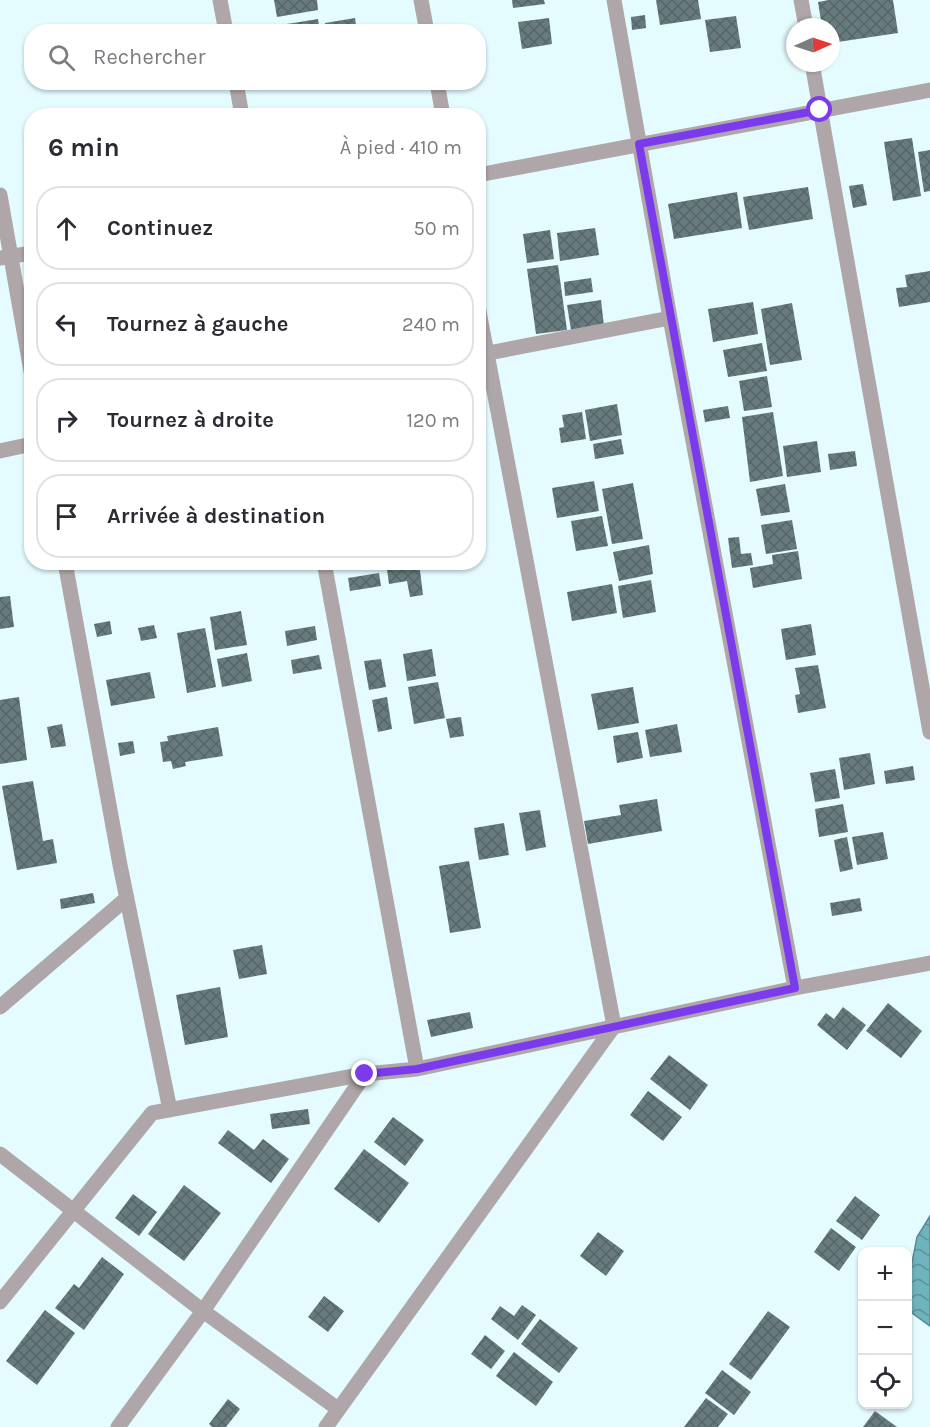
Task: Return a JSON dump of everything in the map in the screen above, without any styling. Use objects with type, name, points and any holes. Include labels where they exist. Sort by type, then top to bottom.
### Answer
[{"type":"street","points":[[220,0],[224,24]]},
{"type":"street","points":[[421,0],[426,24]]},
{"type":"street","points":[[614,0],[670,318],[795,988]]},
{"type":"street","points":[[801,0],[804,18]]},
{"type":"street","points":[[814,72],[930,732]]},
{"type":"street","points":[[237,90],[241,108]]},
{"type":"street","points":[[438,90],[442,108]]},
{"type":"street","points":[[486,173],[930,90]]},
{"type":"street","points":[[0,195],[5,258],[24,342]]},
{"type":"street","points":[[5,258],[24,254]]},
{"type":"street","points":[[486,354],[670,318]]},
{"type":"street","points":[[326,1427],[614,1026],[486,370]]},
{"type":"street","points":[[0,451],[24,446]]},
{"type":"street","points":[[66,570],[127,898],[170,1110]]},
{"type":"street","points":[[325,570],[417,1069]]},
{"type":"street","points":[[0,1007],[127,898]]},
{"type":"street","points":[[0,1302],[152,1113],[365,1074],[417,1069],[795,988],[930,963]]},
{"type":"street","points":[[118,1427],[203,1311],[365,1074]]},
{"type":"street","points":[[0,1154],[203,1311],[338,1409]]},
{"type":"water","points":[[930,1216],[930,1326],[912,1313],[912,1263],[917,1237]]},
{"type":"building","points":[[274,0],[317,0],[318,10],[277,17]]},
{"type":"building","points":[[512,0],[544,0],[545,4],[513,8]]},
{"type":"building","points":[[656,0],[698,0],[701,19],[660,25]]},
{"type":"building","points":[[893,0],[898,33],[840,42],[840,18],[821,18],[818,2]]},
{"type":"building","points":[[645,15],[646,28],[632,30],[631,17]]},
{"type":"building","points":[[736,16],[741,48],[710,52],[705,20]]},
{"type":"building","points":[[355,18],[356,24],[325,24]]},
{"type":"building","points":[[549,18],[552,44],[522,49],[518,22]]},
{"type":"building","points":[[318,19],[319,24],[287,24]]},
{"type":"building","points":[[912,138],[921,196],[893,201],[884,142]]},
{"type":"building","points":[[930,150],[930,191],[924,192],[918,152]]},
{"type":"building","points":[[863,184],[867,205],[853,208],[849,186]]},
{"type":"building","points":[[808,187],[813,219],[749,230],[743,197]]},
{"type":"building","points":[[737,192],[742,228],[674,239],[668,204]]},
{"type":"building","points":[[595,228],[599,255],[560,261],[557,233]]},
{"type":"building","points":[[550,230],[554,259],[527,263],[523,234]]},
{"type":"building","points":[[558,265],[567,330],[536,334],[527,269]]},
{"type":"building","points":[[930,271],[930,302],[899,307],[896,288],[907,287],[905,275]]},
{"type":"building","points":[[591,278],[593,292],[565,296],[564,282]]},
{"type":"building","points":[[601,300],[604,326],[571,330],[567,305]]},
{"type":"building","points":[[753,302],[758,334],[713,342],[708,309]]},
{"type":"building","points":[[792,303],[802,360],[770,365],[761,309]]},
{"type":"building","points":[[762,343],[767,371],[728,377],[723,350]]},
{"type":"building","points":[[767,376],[772,407],[744,411],[739,381]]},
{"type":"building","points":[[617,404],[622,435],[590,441],[585,410]]},
{"type":"building","points":[[728,406],[730,418],[705,422],[703,410]]},
{"type":"building","points":[[582,412],[586,439],[561,443],[559,428],[564,427],[562,415]]},
{"type":"building","points":[[773,412],[783,476],[750,482],[742,417]]},
{"type":"building","points":[[621,439],[624,454],[595,459],[593,444]]},
{"type":"building","points":[[817,441],[821,472],[787,477],[783,446]]},
{"type":"building","points":[[855,451],[857,466],[830,470],[828,454]]},
{"type":"building","points":[[594,481],[599,511],[557,518],[552,488]]},
{"type":"building","points":[[633,483],[643,539],[612,544],[602,489]]},
{"type":"building","points":[[785,484],[790,512],[761,516],[756,489]]},
{"type":"building","points":[[602,516],[608,546],[576,551],[571,521]]},
{"type":"building","points":[[792,520],[797,549],[766,554],[761,525]]},
{"type":"building","points":[[739,537],[741,554],[751,553],[753,565],[732,568],[728,538]]},
{"type":"building","points":[[649,545],[653,574],[619,581],[613,552]]},
{"type":"building","points":[[798,551],[802,579],[753,588],[750,568],[773,564],[772,555]]},
{"type":"building","points":[[387,570],[420,570],[423,595],[410,597],[407,581],[389,584]]},
{"type":"building","points":[[379,573],[381,586],[350,591],[348,578]]},
{"type":"building","points":[[651,580],[656,612],[623,618],[618,586]]},
{"type":"building","points":[[612,584],[617,613],[572,621],[567,592]]},
{"type":"building","points":[[10,596],[14,627],[0,629],[0,597]]},
{"type":"building","points":[[241,611],[247,645],[215,650],[210,617]]},
{"type":"building","points":[[110,621],[112,634],[97,637],[94,624]]},
{"type":"building","points":[[811,624],[816,655],[786,660],[781,629]]},
{"type":"building","points":[[154,625],[157,638],[141,641],[138,628]]},
{"type":"building","points":[[315,626],[317,640],[287,646],[285,631]]},
{"type":"building","points":[[205,628],[216,687],[187,693],[177,633]]},
{"type":"building","points":[[432,649],[436,676],[407,681],[403,654]]},
{"type":"building","points":[[247,653],[252,681],[222,687],[217,659]]},
{"type":"building","points":[[319,655],[322,669],[293,674],[291,660]]},
{"type":"building","points":[[381,659],[386,687],[369,690],[364,661]]},
{"type":"building","points":[[818,665],[826,708],[798,713],[795,695],[800,694],[795,668]]},
{"type":"building","points":[[150,672],[155,698],[111,706],[106,680]]},
{"type":"building","points":[[438,682],[445,718],[414,724],[408,687]]},
{"type":"building","points":[[633,687],[639,723],[598,730],[591,694]]},
{"type":"building","points":[[19,697],[27,760],[0,764],[0,700]]},
{"type":"building","points":[[387,697],[392,729],[378,732],[372,700]]},
{"type":"building","points":[[461,717],[464,736],[450,738],[446,719]]},
{"type":"building","points":[[62,724],[66,746],[51,748],[47,727]]},
{"type":"building","points":[[677,724],[682,752],[650,757],[645,730]]},
{"type":"building","points":[[218,727],[223,756],[185,762],[186,766],[173,769],[171,761],[163,762],[160,742],[168,741],[167,736]]},
{"type":"building","points":[[638,732],[643,758],[617,763],[613,736]]},
{"type":"building","points":[[133,741],[135,753],[120,756],[118,743]]},
{"type":"building","points":[[870,753],[875,784],[844,790],[839,758]]},
{"type":"building","points":[[913,766],[915,780],[886,784],[884,771]]},
{"type":"building","points":[[835,769],[840,798],[815,802],[810,773]]},
{"type":"building","points":[[33,781],[43,841],[53,839],[57,863],[17,870],[2,786]]},
{"type":"building","points":[[657,799],[662,831],[588,844],[584,821],[621,815],[619,805]]},
{"type":"building","points":[[843,804],[848,832],[819,837],[815,809]]},
{"type":"building","points":[[540,810],[546,847],[526,851],[519,813]]},
{"type":"building","points":[[504,823],[509,855],[479,860],[474,828]]},
{"type":"building","points":[[883,832],[888,859],[857,865],[852,837]]},
{"type":"building","points":[[847,837],[853,869],[840,872],[834,840]]},
{"type":"building","points":[[469,861],[481,928],[450,933],[439,866]]},
{"type":"building","points":[[93,893],[95,903],[61,909],[60,899]]},
{"type":"building","points":[[860,898],[862,911],[832,916],[830,903]]},
{"type":"building","points":[[262,945],[267,974],[239,979],[233,950]]},
{"type":"building","points":[[220,987],[228,1037],[185,1045],[176,995]]},
{"type":"building","points":[[888,1003],[922,1031],[901,1058],[866,1031]]},
{"type":"building","points":[[843,1007],[866,1025],[847,1050],[817,1025],[826,1013],[834,1019]]},
{"type":"building","points":[[470,1012],[473,1028],[431,1037],[427,1020]]},
{"type":"building","points":[[669,1055],[708,1085],[690,1110],[650,1079]]},
{"type":"building","points":[[648,1091],[682,1117],[663,1141],[630,1115]]},
{"type":"building","points":[[308,1109],[310,1124],[272,1129],[270,1114]]},
{"type":"building","points":[[393,1117],[424,1140],[405,1166],[374,1142]]},
{"type":"building","points":[[228,1130],[254,1150],[263,1139],[289,1159],[271,1183],[218,1143]]},
{"type":"building","points":[[364,1149],[409,1183],[379,1223],[334,1189]]},
{"type":"building","points":[[184,1185],[221,1213],[184,1261],[148,1234]]},
{"type":"building","points":[[133,1194],[157,1212],[139,1236],[115,1218]]},
{"type":"building","points":[[855,1196],[880,1215],[862,1240],[836,1221]]},
{"type":"building","points":[[831,1228],[856,1247],[839,1271],[814,1252]]},
{"type":"building","points":[[598,1232],[624,1251],[606,1276],[580,1256]]},
{"type":"building","points":[[102,1257],[124,1274],[84,1330],[55,1308],[74,1284],[79,1288]]},
{"type":"building","points":[[324,1296],[344,1311],[328,1332],[308,1317]]},
{"type":"building","points":[[522,1305],[536,1315],[518,1340],[491,1319],[500,1306],[514,1316]]},
{"type":"building","points":[[45,1310],[75,1333],[37,1385],[6,1361]]},
{"type":"building","points":[[768,1311],[790,1327],[751,1380],[729,1364]]},
{"type":"building","points":[[540,1319],[578,1348],[559,1373],[521,1344]]},
{"type":"building","points":[[485,1335],[505,1351],[491,1369],[471,1354]]},
{"type":"building","points":[[514,1352],[553,1382],[536,1406],[496,1376]]},
{"type":"building","points":[[722,1370],[751,1392],[734,1415],[705,1393]]},
{"type":"building","points":[[706,1398],[728,1414],[718,1427],[684,1427]]},
{"type":"building","points":[[228,1399],[240,1409],[226,1427],[212,1427],[209,1424]]},
{"type":"building","points":[[875,1411],[897,1427],[863,1427]]},
{"type":"route","points":[[365,1074],[417,1069],[795,988],[639,144],[820,110]]}]
